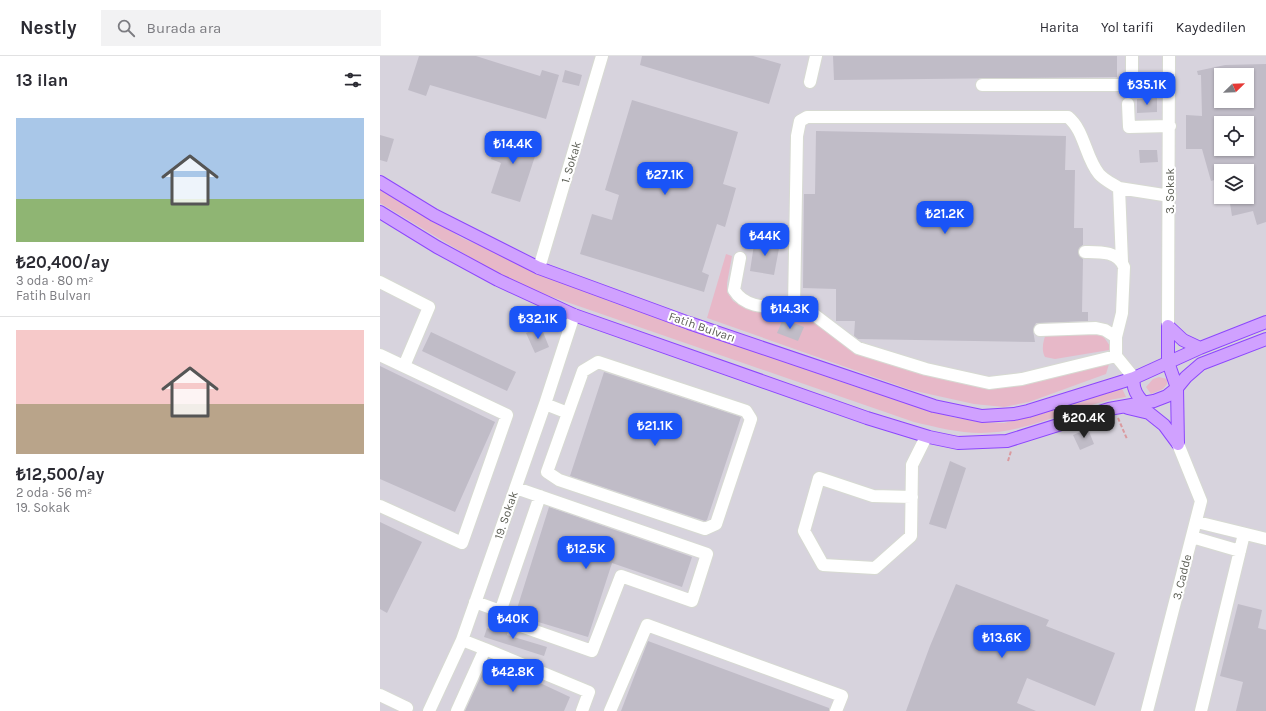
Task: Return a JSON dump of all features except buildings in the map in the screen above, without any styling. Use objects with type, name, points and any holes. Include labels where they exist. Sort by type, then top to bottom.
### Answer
[{"type":"main road","name":"Fatih Bulvarı","points":[[380,182],[434,215],[539,268],[667,315],[876,387],[962,413],[982,416],[1014,414],[1134,378],[1200,348],[1266,322]]},
{"type":"main road","points":[[380,212],[437,247],[498,280],[574,315],[867,418],[926,437],[958,443],[996,443],[1018,438],[1088,415],[1119,410],[1167,396],[1177,388],[1186,377],[1202,364],[1266,339]]},
{"type":"main road","points":[[1168,326],[1183,340],[1200,348]]},
{"type":"main road","points":[[1168,326],[1168,362],[1177,388],[1178,444]]},
{"type":"main road","points":[[1134,378],[1133,384],[1136,395],[1143,402]]},
{"type":"main road","points":[[1119,410],[1149,412],[1164,425],[1178,444]]},
{"type":"street","name":"1. Sokak","points":[[539,268],[602,56]]},
{"type":"street","points":[[810,82],[816,56]]},
{"type":"street","points":[[1132,56],[1132,85]]},
{"type":"street","name":"3. Sokak","points":[[1168,326],[1170,196],[1169,56]]},
{"type":"street","points":[[982,85],[1169,86]]},
{"type":"street","points":[[1128,104],[1129,127],[1170,126]]},
{"type":"street","points":[[794,307],[798,136],[800,121],[807,117],[1068,117],[1076,124],[1086,151],[1099,174],[1119,188],[1170,196]]},
{"type":"street","points":[[1119,188],[1122,262],[1124,267],[1122,313],[1116,337],[1116,356],[1134,378]]},
{"type":"street","points":[[1085,252],[1111,254],[1122,262]]},
{"type":"street","points":[[740,258],[734,290],[737,295],[753,304],[767,307],[794,307],[808,310],[858,348],[926,369],[989,383],[1022,379],[1116,356]]},
{"type":"street","points":[[380,282],[429,307],[404,366]]},
{"type":"street","name":"19. Sokak","points":[[429,711],[462,640],[545,404],[574,315]]},
{"type":"street","points":[[1040,330],[1096,328],[1105,330],[1116,337]]},
{"type":"street","points":[[380,355],[506,415],[462,543],[380,506]]},
{"type":"street","points":[[598,362],[746,411],[751,419],[716,524],[705,529],[559,480],[547,472],[568,413],[582,371],[598,362]]},
{"type":"street","points":[[545,404],[568,413]]},
{"type":"street","points":[[912,497],[873,496],[819,478],[804,531],[823,565],[875,568],[911,536],[912,497],[912,465],[926,437]]},
{"type":"street","name":"3. Cadde","points":[[1148,711],[1201,501],[1178,444]]},
{"type":"street","points":[[516,488],[540,496],[707,554],[692,601],[621,576],[592,652],[498,618],[540,496]]},
{"type":"street","points":[[1196,522],[1266,539]]},
{"type":"street","points":[[1201,711],[1244,534]]},
{"type":"street","points":[[1192,537],[1240,551]]},
{"type":"street","points":[[475,602],[500,611]]},
{"type":"street","points":[[610,711],[647,625],[842,696],[836,711]]},
{"type":"street","points":[[462,640],[589,692],[582,711]]},
{"type":"street","points":[[457,711],[485,649]]},
{"type":"street","points":[[380,695],[408,710]]},
{"type":"path","points":[[1119,410],[1127,439]]},
{"type":"shaded area","points":[[380,56],[1266,56],[1266,711],[380,711]]},
{"type":"shaded area","points":[[380,188],[462,238],[609,301],[868,391],[952,417],[980,422],[1004,423],[1082,402],[1121,386],[1126,397],[1000,432],[964,432],[914,422],[535,291],[498,274],[380,203]]},
{"type":"shaded area","points":[[726,254],[732,256],[727,283],[727,292],[733,301],[743,307],[755,311],[804,315],[849,348],[904,368],[980,387],[1106,362],[1109,364],[1106,374],[1029,402],[1004,407],[974,404],[911,390],[707,318]]},
{"type":"shaded area","points":[[1090,330],[1103,336],[1110,346],[1109,350],[1055,359],[1045,357],[1043,345],[1047,332]]},
{"type":"shaded area","points":[[1159,377],[1167,379],[1167,384],[1163,389],[1151,394],[1146,387],[1153,379]]}]
